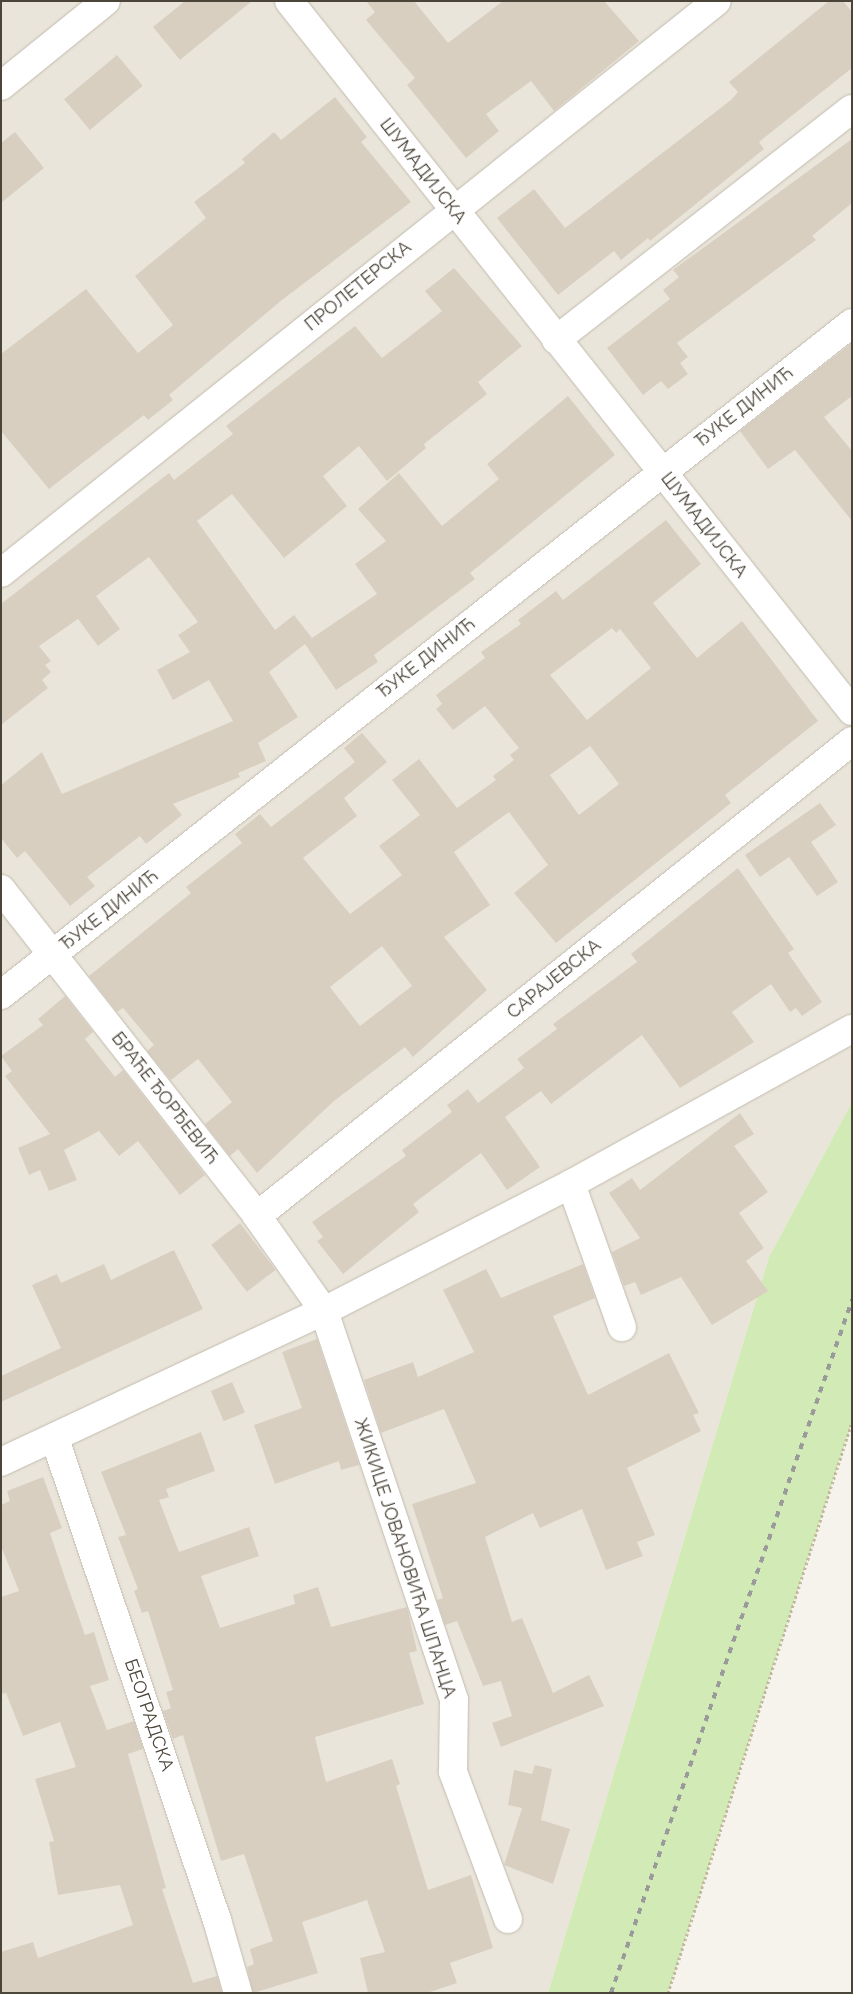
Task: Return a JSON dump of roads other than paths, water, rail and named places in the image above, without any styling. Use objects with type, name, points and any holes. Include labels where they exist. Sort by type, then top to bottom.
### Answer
[{"type":"street","points":[[1,86],[106,1]]},
{"type":"street","name":"ШУМАДИЈСКА","points":[[289,1],[852,711]]},
{"type":"street","name":"ПРОЛЕТЕРСКА","points":[[1,573],[717,1]]},
{"type":"street","points":[[556,340],[852,109]]},
{"type":"street","name":"ЂУКЕ ДИНИЋ","points":[[1,995],[661,471],[852,323]]},
{"type":"street","name":"САРАЈЕВСКА","points":[[257,1216],[852,741]]},
{"type":"street","name":"БРАЋЕ ЂОРЂЕВИЋ","points":[[1,889],[257,1216],[324,1311]]},
{"type":"street","points":[[1,1462],[55,1439],[324,1311],[571,1184],[852,1029]]},
{"type":"street","points":[[571,1184],[622,1327]]},
{"type":"street","name":"ЖИКИЦЕ ЈОВАНОВИЋА ШПАНЦА","points":[[324,1311],[454,1700],[453,1772],[508,1919]]},
{"type":"street","name":"БЕОГРАДСКА","points":[[55,1439],[217,1920],[238,1993]]},
{"type":"railway","points":[[611,1993],[852,1300]]}]
